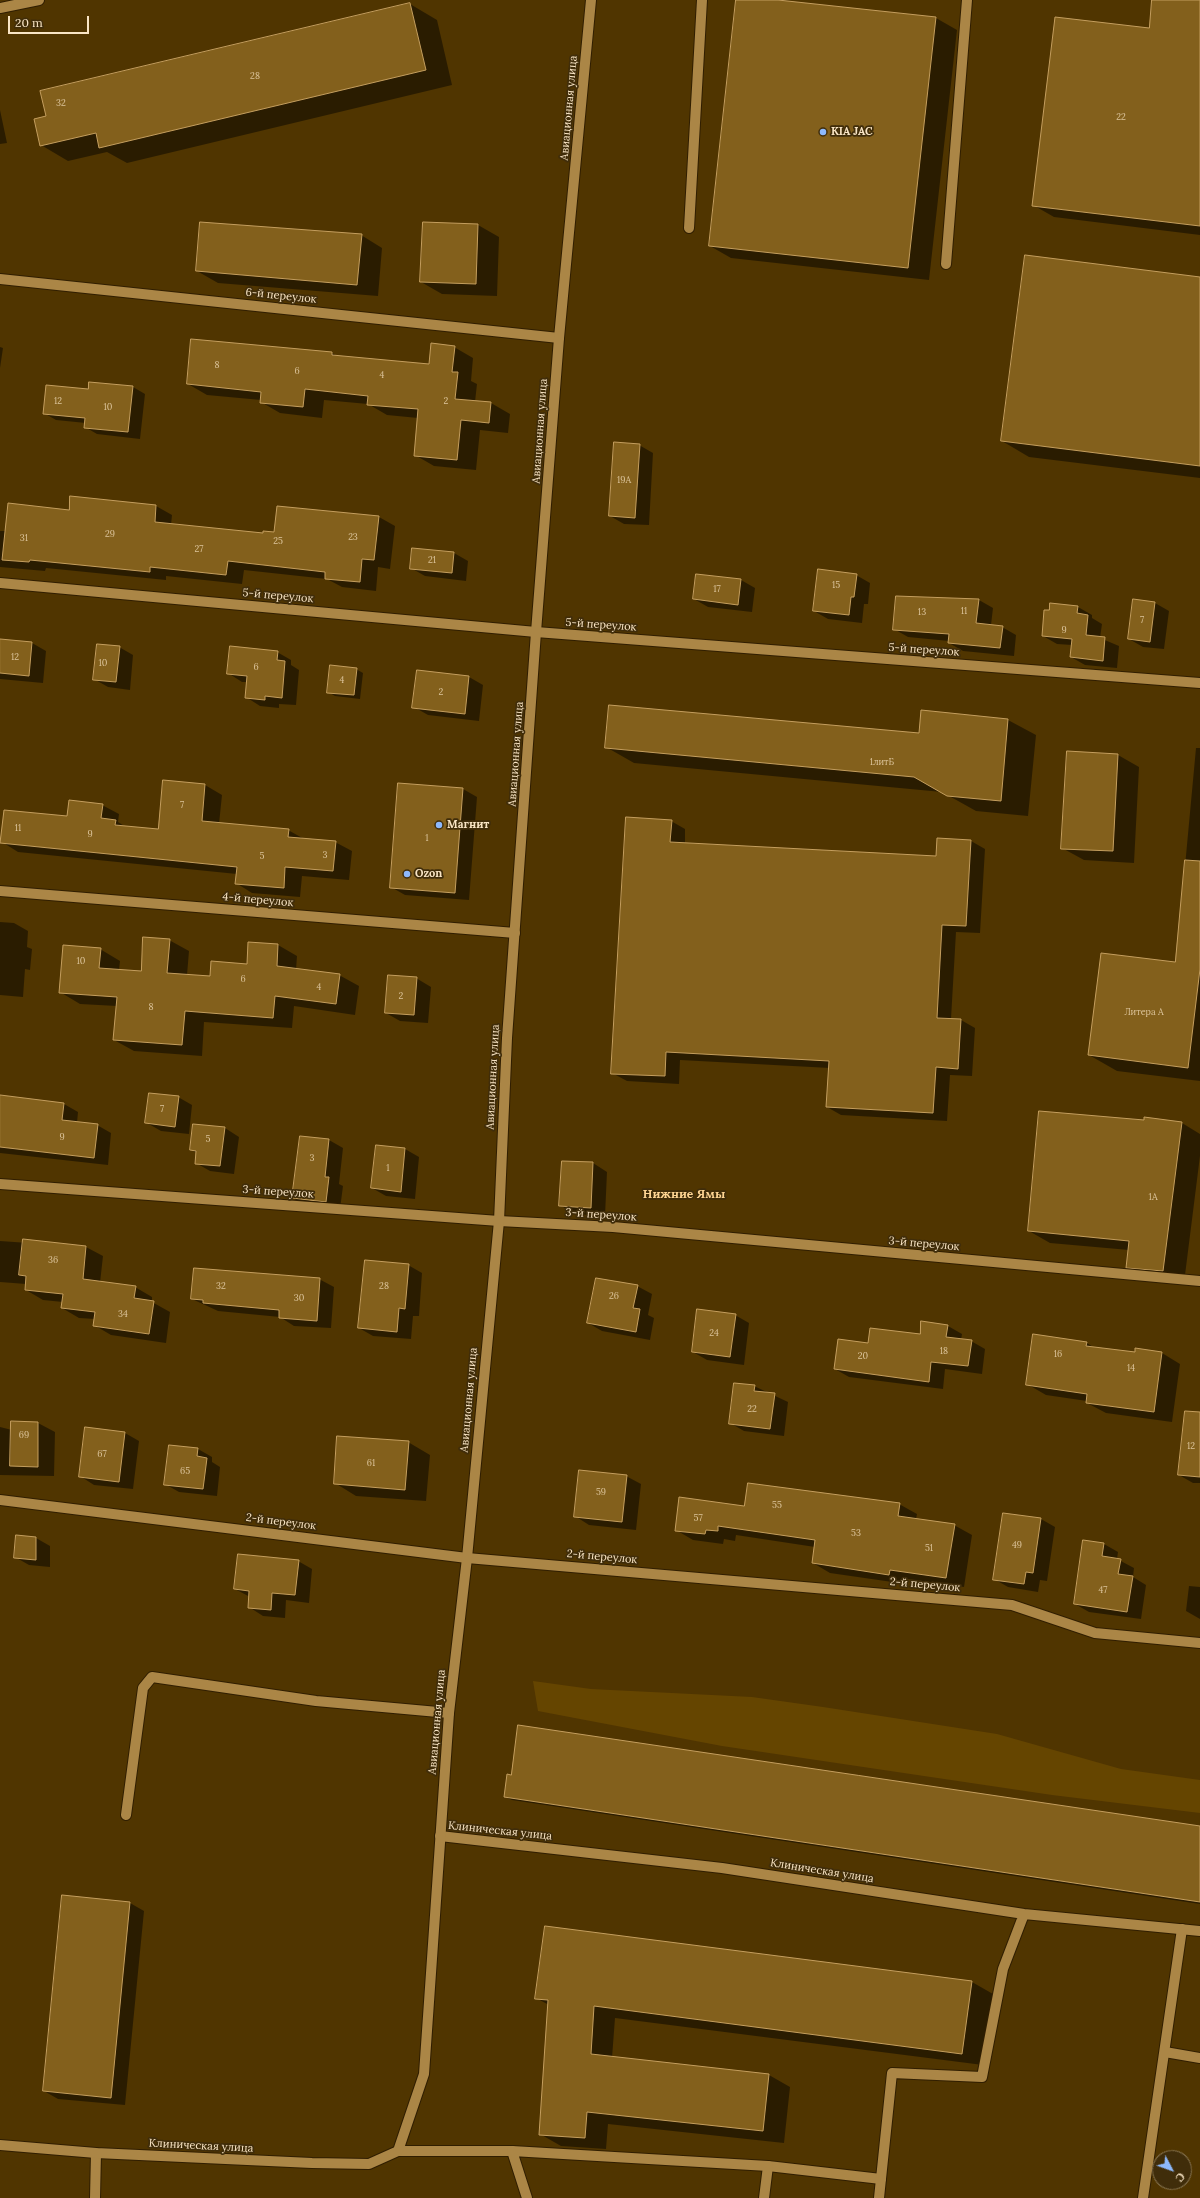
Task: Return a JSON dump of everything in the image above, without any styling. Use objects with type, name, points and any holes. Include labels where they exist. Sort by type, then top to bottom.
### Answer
[{"type":"street","points":[[0,8],[39,0]]},
{"type":"street","name":"Авиационная улица","points":[[398,2151],[424,2074],[449,1713],[466,1558],[498,1221],[507,1038],[536,632],[559,338],[591,0]]},
{"type":"street","points":[[689,228],[702,0]]},
{"type":"street","points":[[946,264],[966,0]]},
{"type":"street","name":"6-й переулок","points":[[0,279],[559,338]]},
{"type":"street","name":"5-й переулок","points":[[0,583],[536,632],[1200,683]]},
{"type":"street","name":"4-й переулок","points":[[0,891],[515,933]]},
{"type":"street","name":"3-й переулок","points":[[0,1184],[498,1221],[613,1227],[1200,1281]]},
{"type":"street","name":"2-й переулок","points":[[0,1500],[466,1558],[1012,1605],[1095,1633],[1200,1643]]},
{"type":"street","points":[[126,1814],[143,1688],[152,1677],[316,1701],[449,1713]]},
{"type":"street","name":"Клиническая улица","points":[[440,1836],[722,1868],[1024,1914],[1200,1931]]},
{"type":"street","points":[[879,2198],[892,2073],[982,2077],[1003,1969],[1024,1914]]},
{"type":"street","points":[[1143,2198],[1182,1929]]},
{"type":"street","points":[[1165,2052],[1200,2058]]},
{"type":"street","name":"Клиническая улица","points":[[0,2145],[96,2153],[312,2163],[369,2164],[398,2151]]},
{"type":"street","points":[[398,2151],[512,2151],[768,2166],[881,2179]]},
{"type":"street","points":[[512,2151],[527,2198]]},
{"type":"street","points":[[95,2198],[96,2153]]},
{"type":"street","points":[[764,2198],[768,2166]]},
{"type":"shaded area","points":[[533,1681],[591,1689],[752,1697],[997,1734],[1121,1769],[1200,1780],[1200,1813],[1052,1795],[722,1746],[538,1711]]},
{"type":"building","points":[[736,0],[778,0],[936,17],[908,268],[709,246]]},
{"type":"building","points":[[1152,0],[1200,0],[1200,226],[1032,206],[1055,17],[1149,28]]},
{"type":"building","points":[[410,3],[426,70],[99,148],[96,133],[40,146],[34,119],[46,116],[40,91]]},
{"type":"building","points":[[200,222],[362,234],[357,285],[196,271]]},
{"type":"building","points":[[423,222],[478,224],[476,284],[420,282]]},
{"type":"building","points":[[1025,255],[1200,277],[1200,466],[1001,441]]},
{"type":"building","points":[[191,339],[332,352],[332,355],[429,364],[431,343],[455,346],[452,372],[458,372],[455,399],[491,402],[489,423],[461,420],[457,460],[414,456],[418,409],[367,405],[368,396],[305,389],[303,407],[260,403],[261,392],[187,384]]},
{"type":"building","points":[[89,382],[133,386],[128,432],[84,428],[85,418],[43,414],[46,385],[88,389]]},
{"type":"building","points":[[614,442],[640,444],[635,518],[609,516]]},
{"type":"building","points":[[70,496],[156,505],[155,522],[263,533],[263,531],[274,532],[277,506],[379,516],[374,560],[362,559],[360,582],[325,579],[325,572],[228,561],[226,575],[150,567],[150,572],[30,560],[29,562],[2,560],[8,503],[69,510]]},
{"type":"building","points":[[412,548],[454,552],[452,573],[410,569]]},
{"type":"building","points":[[818,569],[857,574],[854,597],[851,597],[849,615],[813,611]]},
{"type":"building","points":[[696,574],[741,579],[738,605],[693,599]]},
{"type":"building","points":[[896,596],[979,599],[976,623],[1003,626],[1000,648],[948,643],[949,634],[893,630]]},
{"type":"building","points":[[1133,599],[1155,602],[1150,642],[1128,639]]},
{"type":"building","points":[[1050,603],[1078,606],[1077,613],[1088,615],[1086,635],[1105,637],[1103,661],[1070,657],[1072,639],[1042,636],[1044,610],[1049,610]]},
{"type":"building","points":[[0,639],[32,642],[29,676],[0,673]]},
{"type":"building","points":[[97,644],[120,646],[116,682],[93,680]]},
{"type":"building","points":[[230,646],[278,651],[277,660],[285,661],[282,698],[265,696],[265,700],[245,698],[247,676],[227,674]]},
{"type":"building","points":[[330,665],[357,668],[354,695],[327,693]]},
{"type":"building","points":[[417,670],[469,676],[465,714],[412,708]]},
{"type":"building","points":[[609,705],[919,733],[921,710],[1008,719],[1001,801],[947,796],[914,777],[605,748]]},
{"type":"building","points":[[1067,751],[1118,754],[1113,851],[1061,849]]},
{"type":"building","points":[[163,780],[205,784],[202,821],[289,829],[288,837],[336,841],[333,871],[285,867],[284,888],[235,884],[237,867],[0,843],[4,810],[67,816],[69,800],[103,804],[101,818],[116,820],[115,825],[158,829]]},
{"type":"building","points":[[398,783],[463,788],[455,893],[390,888]]},
{"type":"building","points":[[626,817],[672,820],[670,842],[936,856],[937,838],[971,840],[966,926],[942,925],[937,1018],[961,1019],[958,1069],[936,1067],[933,1113],[826,1107],[829,1061],[666,1052],[665,1076],[611,1074]]},
{"type":"building","points":[[1185,860],[1200,861],[1200,969],[1188,1068],[1088,1055],[1101,953],[1175,962]]},
{"type":"building","points":[[143,937],[170,939],[167,973],[210,976],[211,961],[247,964],[248,942],[278,944],[277,966],[340,974],[336,1004],[275,996],[273,1018],[185,1011],[182,1045],[113,1040],[117,997],[59,993],[63,945],[101,948],[99,968],[141,971]]},
{"type":"building","points":[[388,975],[417,977],[414,1015],[385,1013]]},
{"type":"building","points":[[149,1093],[179,1096],[175,1127],[145,1123]]},
{"type":"building","points":[[0,1095],[64,1103],[62,1120],[98,1124],[94,1158],[0,1147]]},
{"type":"building","points":[[1039,1111],[1144,1120],[1144,1117],[1182,1122],[1163,1271],[1126,1268],[1129,1241],[1028,1231]]},
{"type":"building","points":[[193,1124],[225,1127],[220,1166],[195,1164],[196,1151],[190,1150]]},
{"type":"building","points":[[300,1136],[329,1139],[325,1177],[329,1177],[326,1202],[292,1198]]},
{"type":"building","points":[[376,1145],[405,1148],[401,1192],[371,1188]]},
{"type":"building","points":[[562,1161],[593,1162],[591,1208],[559,1206]]},
{"type":"building","points":[[23,1239],[86,1246],[83,1279],[136,1286],[134,1298],[154,1301],[149,1334],[93,1326],[95,1312],[61,1308],[63,1294],[25,1290],[26,1276],[19,1275]]},
{"type":"building","points":[[365,1260],[409,1264],[405,1309],[399,1308],[397,1332],[358,1328]]},
{"type":"building","points":[[194,1268],[320,1278],[317,1321],[279,1318],[279,1310],[203,1303],[203,1300],[191,1299]]},
{"type":"building","points":[[596,1278],[638,1285],[633,1308],[640,1309],[636,1332],[587,1323]]},
{"type":"building","points":[[697,1309],[736,1314],[730,1357],[692,1352]]},
{"type":"building","points":[[921,1321],[948,1325],[946,1337],[972,1340],[968,1366],[931,1362],[929,1382],[834,1369],[838,1339],[868,1343],[870,1328],[920,1334]]},
{"type":"building","points":[[1033,1334],[1087,1342],[1086,1346],[1135,1352],[1135,1348],[1162,1352],[1154,1412],[1086,1403],[1087,1394],[1026,1385]]},
{"type":"building","points":[[734,1383],[755,1385],[754,1391],[775,1393],[770,1429],[729,1424]]},
{"type":"building","points":[[1185,1411],[1200,1412],[1200,1477],[1178,1475]]},
{"type":"building","points":[[11,1421],[38,1422],[38,1467],[10,1466]]},
{"type":"building","points":[[85,1427],[125,1432],[119,1482],[79,1477]]},
{"type":"building","points":[[337,1436],[409,1441],[405,1490],[334,1484]]},
{"type":"building","points":[[169,1445],[198,1448],[197,1456],[207,1458],[203,1489],[164,1485]]},
{"type":"building","points":[[579,1470],[627,1475],[622,1522],[574,1517]]},
{"type":"building","points":[[748,1483],[900,1503],[898,1516],[955,1524],[946,1578],[890,1570],[889,1575],[812,1563],[815,1540],[718,1526],[718,1531],[706,1530],[705,1534],[675,1531],[679,1497],[744,1506]]},
{"type":"building","points":[[1003,1513],[1041,1518],[1033,1573],[1026,1572],[1024,1584],[993,1580]]},
{"type":"building","points":[[16,1535],[36,1537],[36,1560],[14,1558]]},
{"type":"building","points":[[1083,1540],[1104,1543],[1102,1556],[1121,1559],[1118,1574],[1133,1576],[1127,1612],[1074,1604]]},
{"type":"building","points":[[238,1554],[299,1560],[295,1595],[272,1593],[271,1610],[248,1608],[249,1591],[234,1589]]},
{"type":"building","points":[[518,1725],[1200,1826],[1200,1902],[504,1797],[507,1774],[511,1775]]},
{"type":"building","points":[[62,1895],[130,1902],[111,2098],[43,2091]]},
{"type":"building","points":[[545,1926],[972,1981],[962,2054],[594,2006],[591,2054],[769,2074],[763,2131],[587,2112],[585,2138],[539,2135],[548,2000],[535,1999]]},
{"type":"place","name":"KIA JAC","points":[[823,132]]},
{"type":"place","name":"Магнит","points":[[439,825]]},
{"type":"place","name":"Ozon","points":[[407,874]]},
{"type":"district","name":"Нижние Ямы","points":[[684,1195]]}]
